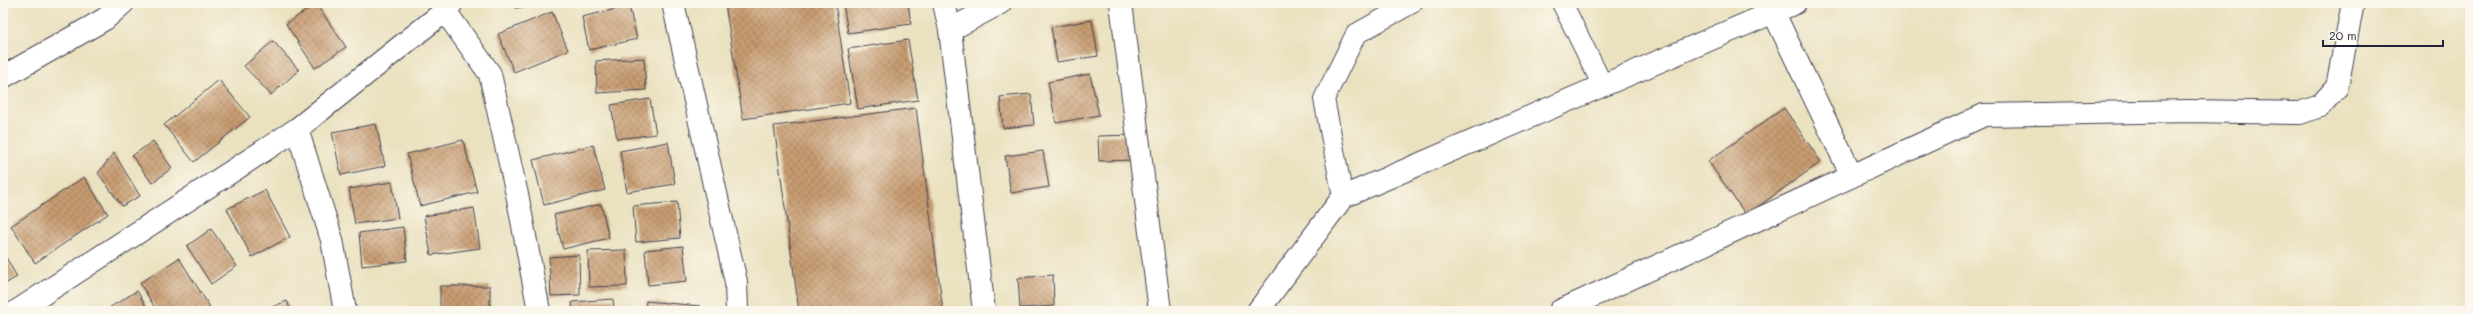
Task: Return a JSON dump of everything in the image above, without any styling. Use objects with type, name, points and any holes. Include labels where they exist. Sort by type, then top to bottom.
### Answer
[{"type":"street","points":[[3,76],[105,19],[124,3]]},
{"type":"street","points":[[673,3],[736,282],[737,311]]},
{"type":"street","points":[[944,3],[950,30],[984,311]]},
{"type":"street","points":[[950,30],[1000,3]]},
{"type":"street","points":[[1121,3],[1160,311]]},
{"type":"street","points":[[1258,311],[1343,197],[1603,86],[1771,8],[1795,3]]},
{"type":"street","points":[[1560,311],[1984,115],[2189,111],[2300,113],[2320,106],[2337,87],[2353,3]]},
{"type":"street","points":[[17,311],[297,129],[448,7],[490,74],[518,199],[539,311]]},
{"type":"street","points":[[1771,8],[1852,176]]},
{"type":"street","points":[[297,129],[332,240],[345,311]]},
{"type":"lane","points":[[1343,197],[1324,100],[1356,34],[1412,3]]},
{"type":"lane","points":[[1562,3],[1603,86]]},
{"type":"building","points":[[515,3],[551,3],[551,4],[515,8]]},
{"type":"building","points":[[725,3],[835,3],[850,103],[743,119]]},
{"type":"building","points":[[843,3],[908,3],[911,24],[848,33]]},
{"type":"building","points":[[316,4],[346,47],[315,68],[286,24]]},
{"type":"building","points":[[629,6],[637,39],[589,50],[582,17]]},
{"type":"building","points":[[552,12],[568,50],[514,72],[498,34]]},
{"type":"building","points":[[1092,20],[1098,56],[1057,62],[1051,27]]},
{"type":"building","points":[[908,40],[918,100],[858,109],[848,49]]},
{"type":"building","points":[[273,41],[299,70],[271,95],[244,66]]},
{"type":"building","points":[[644,58],[646,90],[597,93],[596,61]]},
{"type":"building","points":[[1090,74],[1099,115],[1056,123],[1048,82]]},
{"type":"building","points":[[219,80],[250,117],[194,162],[164,125]]},
{"type":"building","points":[[1031,94],[1034,125],[1003,128],[1000,97]]},
{"type":"building","points":[[650,99],[656,134],[617,139],[611,105]]},
{"type":"building","points":[[916,108],[943,311],[799,311],[774,126]]},
{"type":"building","points":[[1784,108],[1821,162],[1746,215],[1708,161]]},
{"type":"building","points":[[376,124],[385,166],[341,175],[332,132]]},
{"type":"building","points":[[1136,135],[1136,160],[1099,161],[1098,136]]},
{"type":"building","points":[[463,140],[477,192],[420,206],[407,154]]},
{"type":"building","points":[[153,141],[172,168],[152,183],[132,156]]},
{"type":"building","points":[[668,142],[675,184],[627,192],[620,151]]},
{"type":"building","points":[[593,145],[605,190],[544,205],[533,160]]},
{"type":"building","points":[[1043,151],[1049,187],[1011,193],[1005,156]]},
{"type":"building","points":[[114,153],[140,196],[122,206],[98,173]]},
{"type":"building","points":[[84,177],[108,214],[35,263],[11,226]]},
{"type":"building","points":[[392,182],[398,218],[355,224],[349,189]]},
{"type":"building","points":[[265,190],[290,237],[252,257],[227,209]]},
{"type":"building","points":[[677,202],[680,238],[636,242],[633,206]]},
{"type":"building","points":[[601,204],[609,238],[563,249],[554,215]]},
{"type":"building","points":[[474,208],[480,248],[431,255],[424,216]]},
{"type":"building","points":[[403,227],[407,261],[362,266],[359,233]]},
{"type":"building","points":[[211,229],[237,266],[211,284],[187,246]]},
{"type":"building","points":[[683,246],[687,281],[648,285],[645,250]]},
{"type":"building","points":[[626,250],[627,286],[589,287],[588,251]]},
{"type":"building","points":[[3,252],[17,277],[3,285]]},
{"type":"building","points":[[579,255],[580,295],[551,296],[549,257]]},
{"type":"building","points":[[179,258],[210,307],[203,311],[157,311],[140,283]]},
{"type":"building","points":[[1053,275],[1054,306],[1020,308],[1018,278]]},
{"type":"building","points":[[440,286],[490,286],[490,311],[440,311]]},
{"type":"building","points":[[137,291],[149,311],[110,311],[109,308]]},
{"type":"building","points":[[613,299],[614,311],[573,311],[572,302]]},
{"type":"building","points":[[287,301],[291,311],[262,311]]},
{"type":"building","points":[[646,301],[700,306],[700,311],[645,311]]}]
